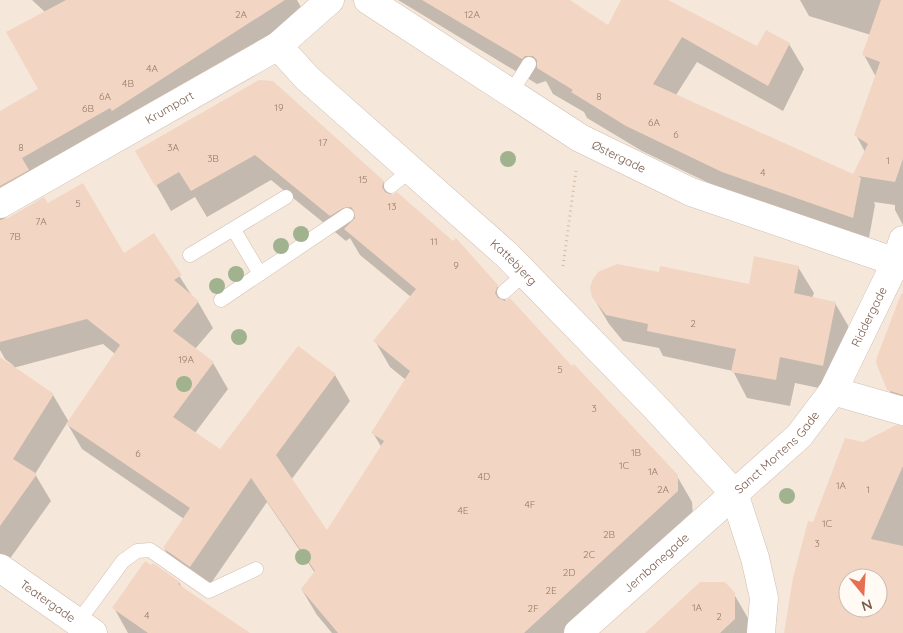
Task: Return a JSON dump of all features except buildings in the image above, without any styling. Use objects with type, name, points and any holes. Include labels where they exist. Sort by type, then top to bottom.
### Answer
[{"type":"street","name":"Krumport","points":[[0,204],[278,46],[330,0]]},
{"type":"street","name":"Østergade","points":[[368,0],[580,138],[691,192],[899,251]]},
{"type":"street","name":"Kattebjerg","points":[[278,46],[401,178],[525,273],[656,408],[734,493]]},
{"type":"street","name":"Riddergade","points":[[832,391],[899,251]]},
{"type":"street","points":[[832,391],[903,411]]},
{"type":"street","name":"Sanct Mortens Gade","points":[[761,633],[764,598],[755,558],[734,493],[799,436],[832,391]]},
{"type":"street","name":"Jernbanegade","points":[[578,633],[734,493]]},
{"type":"street","name":"Teatergade","points":[[0,568],[86,628]]},
{"type":"lane","points":[[511,93],[529,64]]},
{"type":"lane","points":[[190,256],[286,197]]},
{"type":"lane","points":[[221,300],[347,215]]},
{"type":"lane","points":[[234,230],[260,274]]},
{"type":"lane","points":[[504,292],[525,273]]},
{"type":"lane","points":[[86,628],[123,561],[137,552],[150,550],[209,591],[256,569]]},
{"type":"path","points":[[557,306],[580,138]]},
{"type":"shaded area","points":[[0,0],[903,0],[903,633],[0,633]]}]
